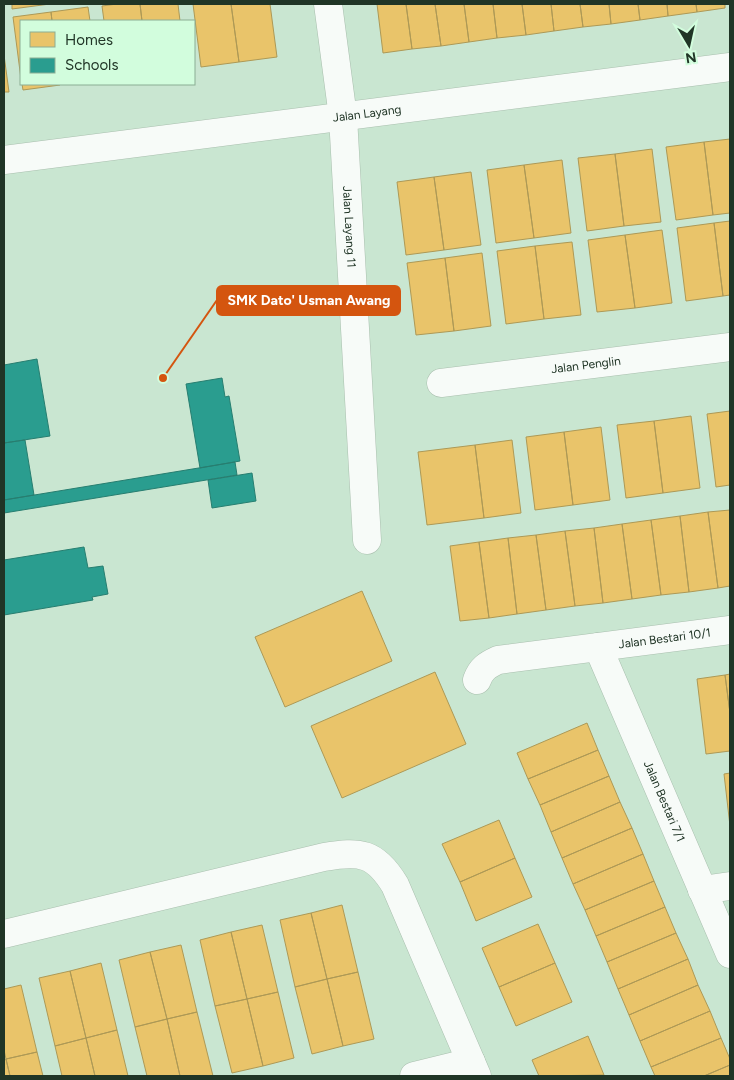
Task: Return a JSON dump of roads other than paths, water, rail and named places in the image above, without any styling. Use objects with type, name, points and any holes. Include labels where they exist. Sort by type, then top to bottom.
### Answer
[{"type":"street","name":"Jalan Layang 11","points":[[328,4],[343,117],[367,540]]},
{"type":"street","name":"Jalan Layang","points":[[4,160],[730,67]]},
{"type":"street","name":"Jalan Penglin","points":[[441,383],[730,347]]},
{"type":"street","name":"Jalan Bestari 10/1","points":[[476,680],[480,672],[487,665],[498,660],[730,630]]},
{"type":"street","name":"Jalan Bestari 7/1","points":[[598,647],[730,954]]},
{"type":"street","points":[[4,934],[324,856],[350,853],[371,857],[385,869],[395,885],[474,1069],[414,1076]]},
{"type":"street","points":[[702,890],[730,886]]},
{"type":"place","name":"SMK Dato' Usman Awang","points":[[163,378]]}]
